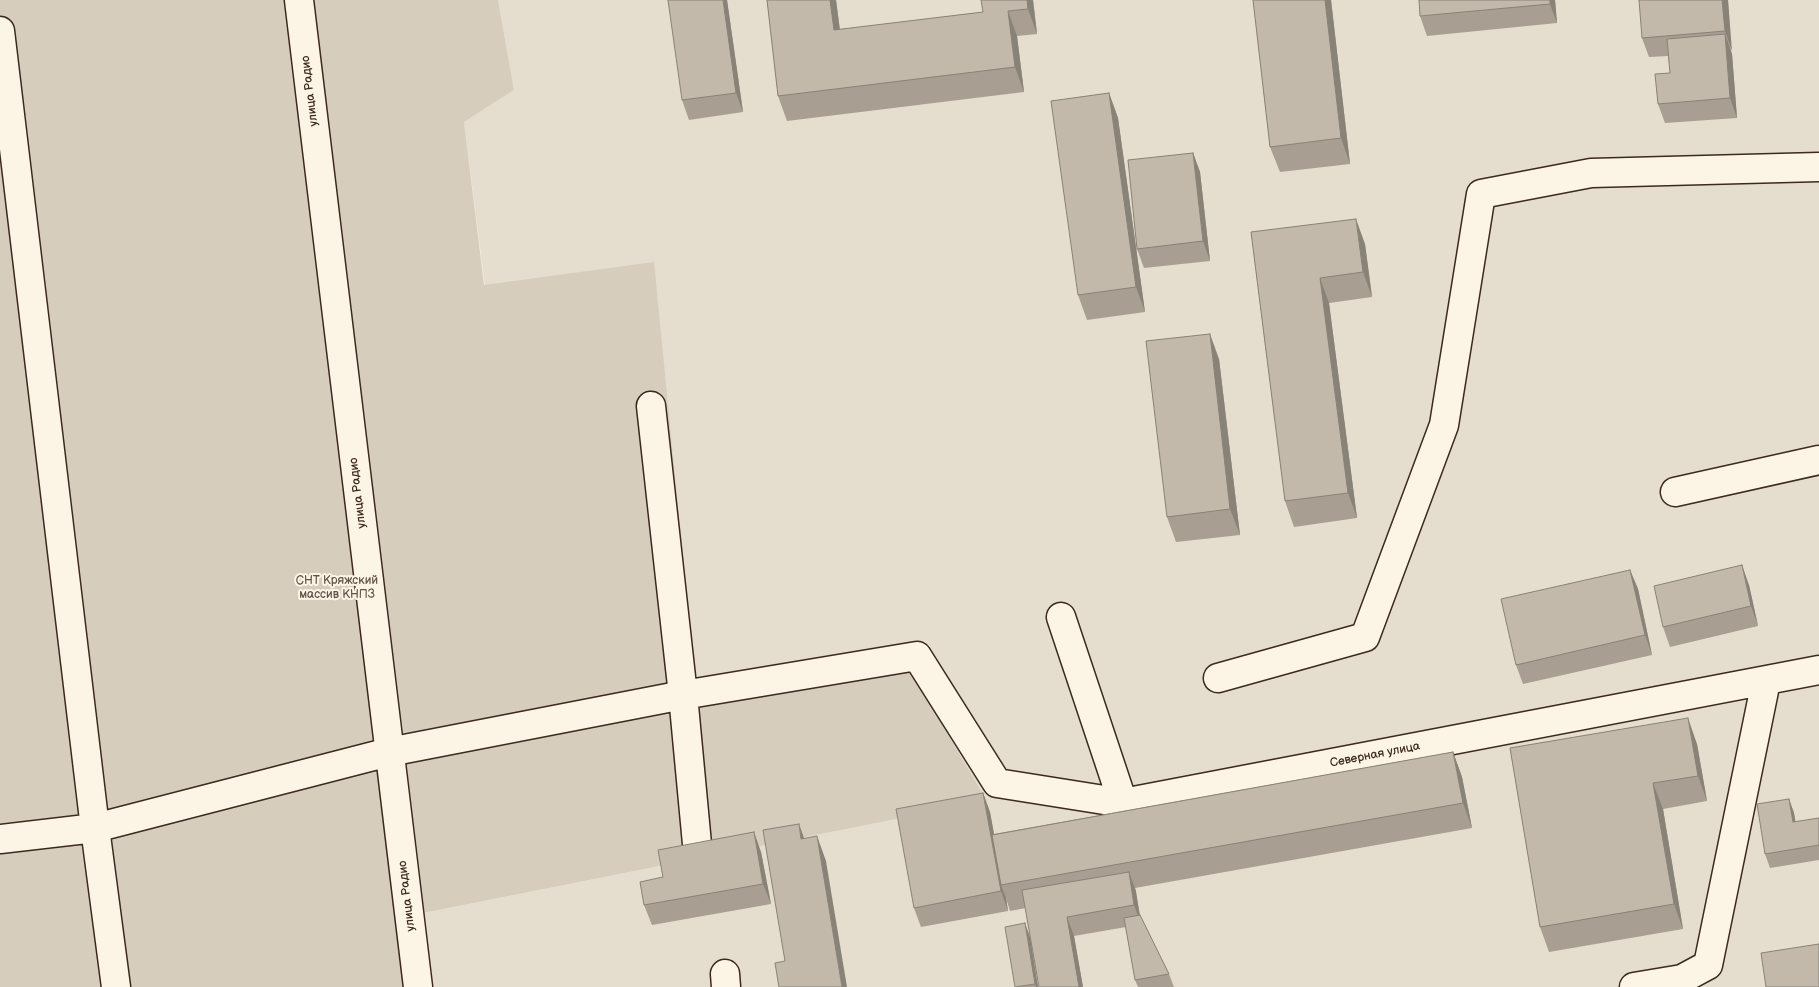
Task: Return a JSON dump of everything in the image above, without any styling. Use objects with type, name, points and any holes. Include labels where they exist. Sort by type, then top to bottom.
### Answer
[{"type":"street","name":"улица Радио","points":[[299,0],[418,987]]},
{"type":"street","points":[[0,31],[95,828],[116,987]]},
{"type":"street","points":[[1218,678],[1365,637],[1444,425],[1481,194],[1592,173],[1819,167]]},
{"type":"street","points":[[651,406],[684,695],[698,844]]},
{"type":"street","points":[[1675,492],[1819,460]]},
{"type":"street","points":[[1061,617],[1123,803]]},
{"type":"street","name":"Северная улица","points":[[684,695],[917,656],[997,783],[1123,803],[1819,670]]},
{"type":"street","points":[[1634,987],[1682,979],[1708,965],[1766,681]]},
{"type":"street","points":[[0,840],[95,828],[389,752],[684,695]]},
{"type":"shaded area","points":[[498,0],[1819,0],[1819,987],[428,987],[418,914],[987,801],[697,700],[485,286],[464,122],[514,90]]},
{"type":"green space","name":"СНТ Кряжский массив КНПЗ","points":[[0,0],[498,0],[514,90],[464,122],[484,285],[654,262],[697,700],[908,667],[987,801],[418,914],[428,987],[0,987]]},
{"type":"building","points":[[668,0],[723,0],[736,93],[682,100]]},
{"type":"building","points":[[767,0],[830,0],[834,30],[983,12],[981,0],[1027,0],[1028,9],[1008,11],[1015,67],[778,96]]},
{"type":"building","points":[[1253,0],[1325,0],[1341,138],[1270,147]]},
{"type":"building","points":[[1419,0],[1550,0],[1550,4],[1420,16]]},
{"type":"building","points":[[1639,0],[1722,0],[1725,31],[1642,38]]},
{"type":"building","points":[[1725,34],[1730,98],[1658,104],[1655,74],[1670,73],[1667,39]]},
{"type":"building","points":[[1109,93],[1136,287],[1078,295],[1051,101]]},
{"type":"building","points":[[1193,153],[1203,241],[1137,249],[1128,160]]},
{"type":"building","points":[[1356,219],[1363,272],[1320,278],[1348,493],[1285,501],[1251,232]]},
{"type":"building","points":[[1210,334],[1230,509],[1167,517],[1146,341]]},
{"type":"building","points":[[1742,565],[1751,606],[1663,627],[1654,586]]},
{"type":"building","points":[[1630,570],[1645,635],[1516,665],[1501,599]]},
{"type":"building","points":[[1688,718],[1698,776],[1653,783],[1674,904],[1540,927],[1510,748]]},
{"type":"building","points":[[1453,752],[1463,803],[1001,885],[992,835]]},
{"type":"building","points":[[983,793],[1001,891],[914,908],[896,809]]},
{"type":"building","points":[[1789,799],[1793,822],[1819,818],[1819,845],[1765,854],[1757,804]]},
{"type":"building","points":[[799,824],[801,839],[817,836],[842,987],[779,987],[775,963],[785,961],[763,830]]},
{"type":"building","points":[[754,832],[763,884],[644,905],[640,882],[663,877],[658,850]]},
{"type":"building","points":[[1129,872],[1134,905],[1067,917],[1079,987],[1039,987],[1022,890]]},
{"type":"building","points":[[1140,915],[1169,974],[1135,980],[1124,918]]},
{"type":"building","points":[[1025,923],[1035,984],[1015,987],[1005,927]]},
{"type":"building","points":[[1819,944],[1819,987],[1766,987],[1761,953]]}]
